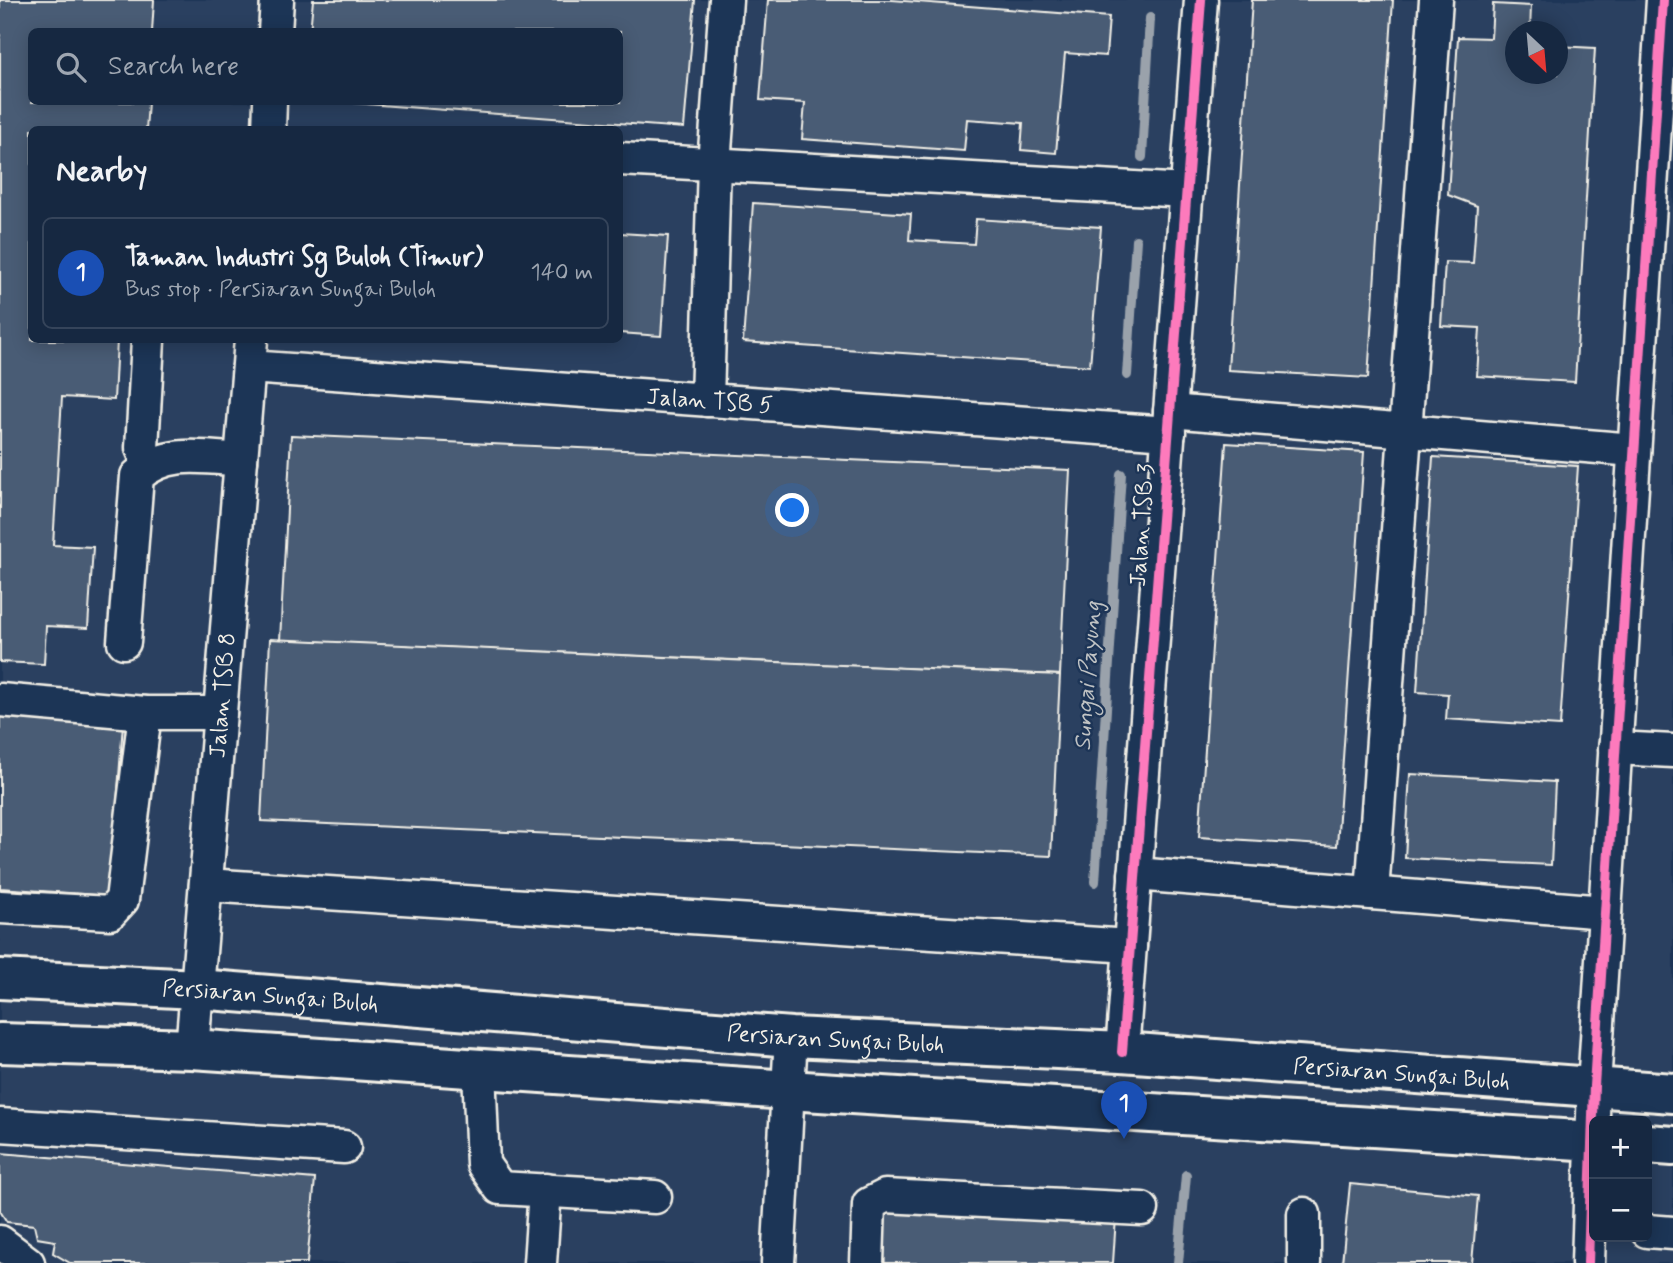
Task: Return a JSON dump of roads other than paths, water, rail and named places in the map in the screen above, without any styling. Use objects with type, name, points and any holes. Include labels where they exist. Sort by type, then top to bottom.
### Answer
[{"type":"main road","name":"Persiaran Sungai Buloh","points":[[0,979],[197,989],[791,1037],[1122,1052],[1673,1093]]},
{"type":"main road","points":[[0,1043],[192,1049],[1589,1141]]},
{"type":"main road","points":[[1652,1144],[1673,1146]]},
{"type":"street","points":[[275,28],[277,0]]},
{"type":"street","points":[[707,400],[714,164],[726,0]]},
{"type":"street","name":"Jalan TSB 3","points":[[1122,1052],[1201,0]]},
{"type":"street","points":[[1372,893],[1436,0]]},
{"type":"street","points":[[1594,1116],[1663,0]]},
{"type":"street","points":[[269,126],[270,105]]},
{"type":"street","points":[[623,159],[1187,191]]},
{"type":"street","points":[[148,343],[142,448],[149,465]]},
{"type":"street","name":"Jalan TSB 5","points":[[250,353],[707,400],[1406,431],[1634,450]]},
{"type":"street","name":"Jalan TSB 8","points":[[192,1049],[250,353]]},
{"type":"street","points":[[124,642],[137,476],[159,460],[183,456],[241,460]]},
{"type":"street","points":[[0,700],[145,713],[220,713]]},
{"type":"street","points":[[0,906],[110,913],[122,900],[145,713]]},
{"type":"street","points":[[1615,748],[1673,751]]},
{"type":"street","points":[[1135,874],[1605,912]]},
{"type":"street","points":[[206,885],[1129,946]]},
{"type":"street","points":[[778,1263],[791,1037]]},
{"type":"street","points":[[479,1069],[483,1164],[500,1188],[655,1197]]},
{"type":"street","points":[[0,1125],[344,1147]]},
{"type":"street","points":[[540,1263],[545,1190]]},
{"type":"street","points":[[867,1263],[869,1204],[885,1196],[1142,1209]]},
{"type":"street","points":[[1304,1214],[1304,1263]]},
{"type":"street","points":[[1652,1231],[1673,1233]]},
{"type":"street","points":[[0,1242],[28,1263]]},
{"type":"street","points":[[1588,1263],[1591,1242]]},
{"type":"waterway","name":"Sungai Payung","points":[[1142,157],[1150,18]]},
{"type":"waterway","name":"Sungai Payung","points":[[1127,375],[1136,240]]},
{"type":"waterway","name":"Sungai Payung","points":[[1095,882],[1121,474]]},
{"type":"waterway","name":"Sungai Payung","points":[[1178,1263],[1186,1175]]},
{"type":"place","name":"Taman Industri Sg Buloh (Timur)","points":[[1124,1139]]}]
